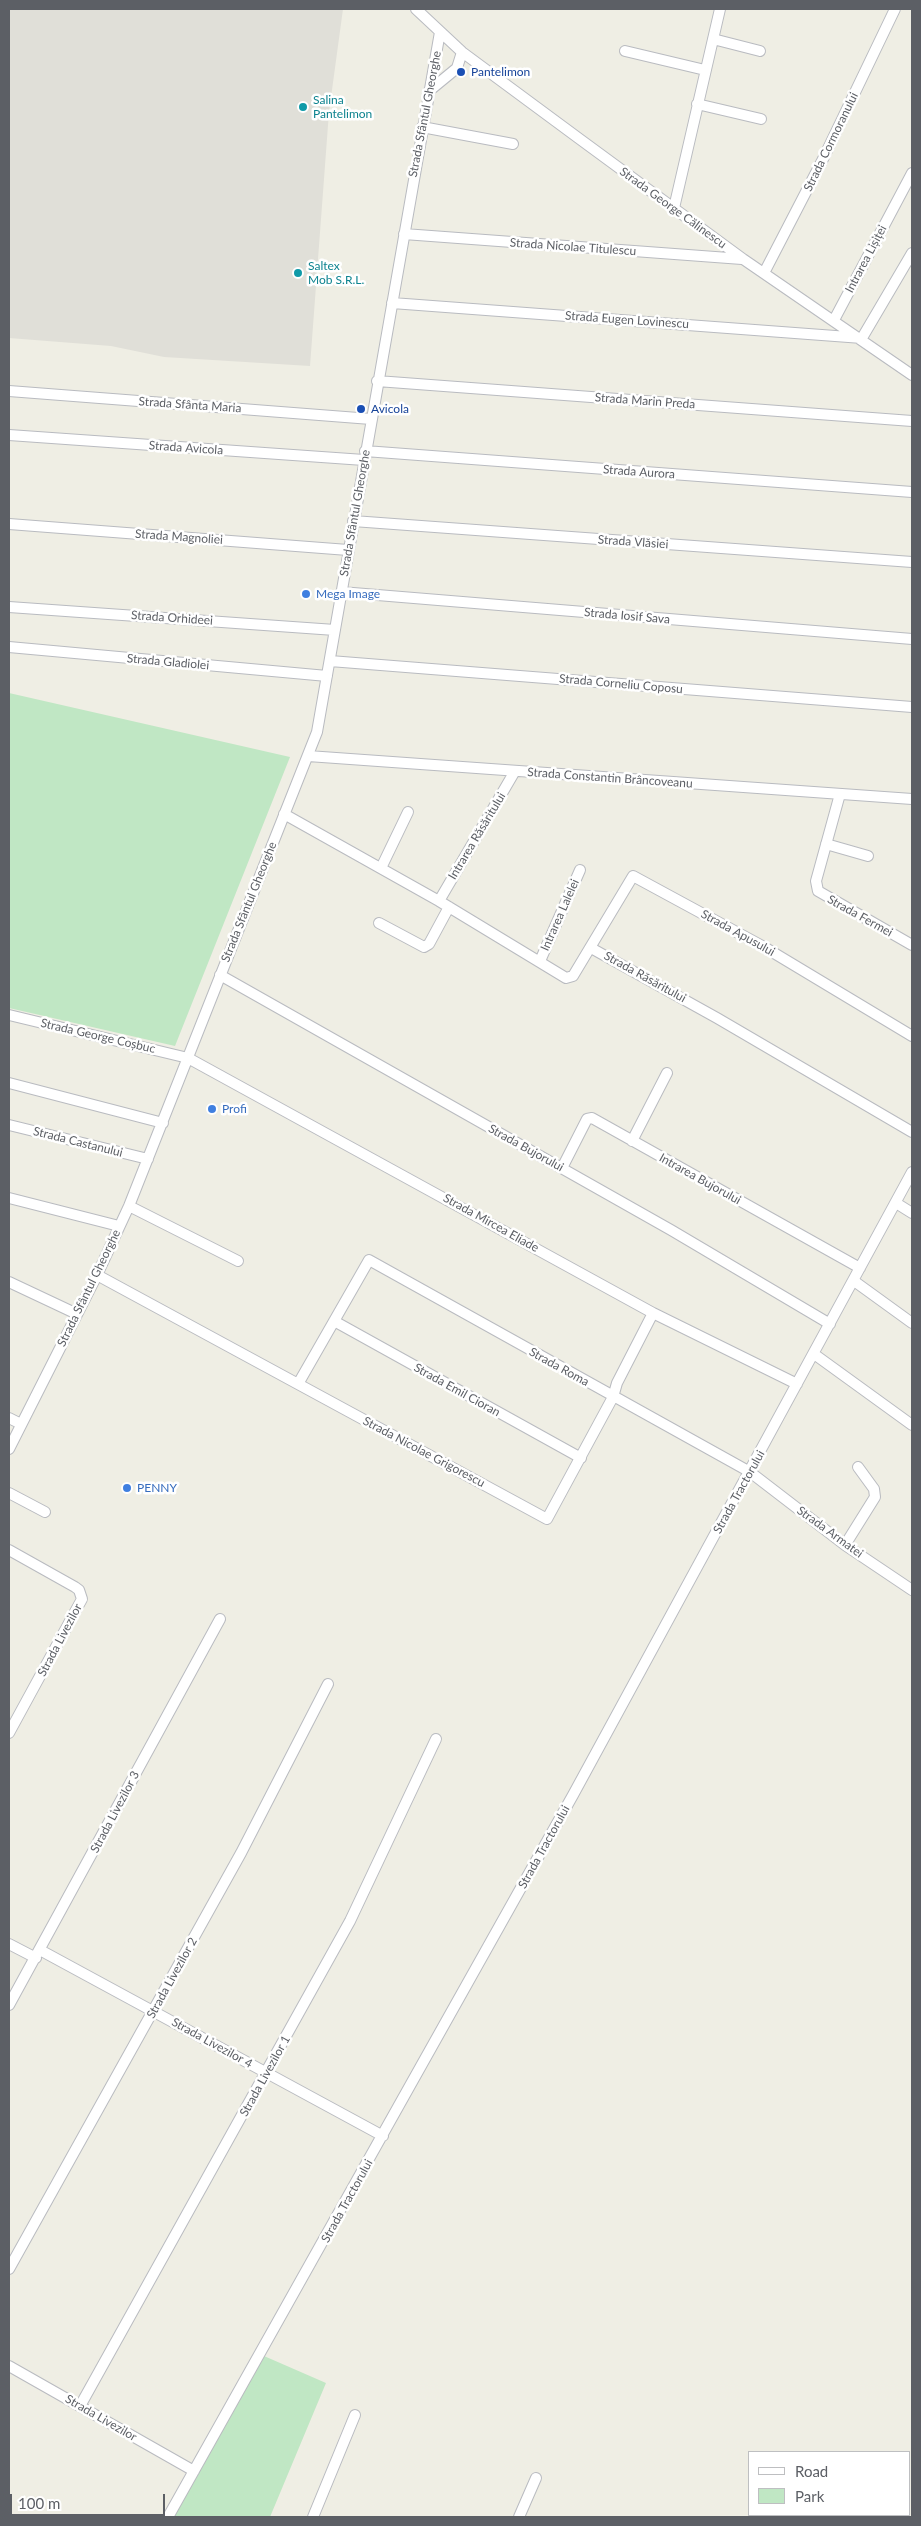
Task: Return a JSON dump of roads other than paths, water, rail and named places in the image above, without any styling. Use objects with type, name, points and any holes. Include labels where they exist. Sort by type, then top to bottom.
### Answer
[{"type":"street","points":[[416,9],[440,32]]},
{"type":"street","points":[[674,208],[720,9]]},
{"type":"street","name":"Strada Cormoranului","points":[[764,274],[823,159],[895,9]]},
{"type":"street","name":"Strada George Călinescu","points":[[440,32],[462,52],[743,259],[862,338],[912,375]]},
{"type":"street","name":"Strada Sfântul Gheorghe","points":[[9,1449],[97,1275],[129,1206],[308,756],[318,726],[377,381],[440,32]]},
{"type":"street","points":[[713,38],[760,51]]},
{"type":"street","points":[[625,51],[705,70]]},
{"type":"street","points":[[429,92],[457,68],[462,52]]},
{"type":"street","points":[[697,104],[761,119]]},
{"type":"street","points":[[422,126],[513,144]]},
{"type":"street","name":"Intrarea Lișiței","points":[[834,320],[912,173]]},
{"type":"street","name":"Strada Nicolae Titulescu","points":[[404,234],[743,259]]},
{"type":"street","points":[[862,338],[912,253]]},
{"type":"street","name":"Strada Eugen Lovinescu","points":[[392,303],[862,338]]},
{"type":"street","name":"Strada Marin Preda","points":[[377,381],[912,421]]},
{"type":"street","name":"Strada Sfânta Maria","points":[[9,391],[371,419]]},
{"type":"street","name":"Strada Avicola","points":[[9,435],[364,456]]},
{"type":"street","name":"Strada Aurora","points":[[364,456],[912,492]]},
{"type":"street","name":"Strada Vlăsiei","points":[[353,521],[912,562]]},
{"type":"street","name":"Strada Magnoliei","points":[[9,524],[348,550]]},
{"type":"street","name":"Strada Iosif Sava","points":[[341,592],[912,639]]},
{"type":"street","name":"Strada Orhideei","points":[[9,607],[335,630]]},
{"type":"street","name":"Strada Gladiolei","points":[[9,647],[327,676]]},
{"type":"street","name":"Strada Corneliu Coposu","points":[[330,661],[912,707]]},
{"type":"street","name":"Strada Constantin Brâncoveanu","points":[[308,756],[912,799]]},
{"type":"street","name":"Intrarea Răsăritului","points":[[439,901],[515,771]]},
{"type":"street","name":"Strada Fermei","points":[[840,794],[816,881],[818,891],[912,945]]},
{"type":"street","points":[[381,868],[408,812]]},
{"type":"street","name":"Strada Răsăritului","points":[[284,814],[439,901],[566,978],[570,978],[591,948],[717,1018],[912,1132]]},
{"type":"street","points":[[826,844],[868,856]]},
{"type":"street","name":"Intrarea Lalelei","points":[[540,961],[580,870]]},
{"type":"street","name":"Strada Apusului","points":[[591,948],[633,876],[764,947],[912,1036]]},
{"type":"street","points":[[379,923],[424,947],[428,944],[449,907]]},
{"type":"street","name":"Strada Bujorului","points":[[220,975],[562,1168],[830,1324]]},
{"type":"street","name":"Strada George Coșbuc","points":[[9,1015],[188,1058]]},
{"type":"street","name":"Strada Mircea Eliade","points":[[188,1058],[653,1313],[797,1384]]},
{"type":"street","points":[[632,1140],[667,1073]]},
{"type":"street","points":[[9,1082],[162,1123]]},
{"type":"street","name":"Intrarea Bujorului","points":[[562,1168],[589,1118],[632,1140],[860,1268]]},
{"type":"street","name":"Strada Castanului","points":[[9,1125],[148,1159]]},
{"type":"street","name":"Strada Tractorului","points":[[168,2517],[383,2136],[750,1472],[912,1172]]},
{"type":"street","points":[[9,1198],[119,1226]]},
{"type":"street","points":[[896,1203],[912,1214]]},
{"type":"street","points":[[129,1206],[238,1261]]},
{"type":"street","name":"Strada Roma","points":[[334,1321],[369,1260],[750,1472]]},
{"type":"street","name":"Strada Nicolae Grigorescu","points":[[97,1275],[547,1519],[613,1397],[617,1383],[653,1313]]},
{"type":"street","points":[[854,1281],[912,1323]]},
{"type":"street","points":[[9,1282],[77,1314]]},
{"type":"street","points":[[298,1384],[334,1321]]},
{"type":"street","name":"Strada Emil Cioran","points":[[334,1321],[581,1458]]},
{"type":"street","points":[[814,1354],[912,1425]]},
{"type":"street","points":[[9,1418],[21,1424]]},
{"type":"street","points":[[845,1545],[875,1497],[874,1489],[858,1468]]},
{"type":"street","name":"Strada Armatei","points":[[750,1472],[845,1545],[912,1590]]},
{"type":"street","points":[[9,1493],[45,1512]]},
{"type":"street","name":"Strada Livezilor","points":[[9,1550],[79,1590],[82,1599],[9,1733]]},
{"type":"street","name":"Strada Livezilor 3","points":[[9,2005],[220,1619]]},
{"type":"street","name":"Strada Livezilor 2","points":[[9,2269],[241,1853],[328,1684]]},
{"type":"street","name":"Strada Livezilor 1","points":[[80,2406],[268,2073],[350,1921],[436,1739]]},
{"type":"street","name":"Strada Livezilor 4","points":[[9,1944],[38,1954],[154,2011],[383,2136]]},
{"type":"street","name":"Strada Livezilor","points":[[9,2366],[194,2471]]},
{"type":"street","points":[[312,2517],[355,2415]]},
{"type":"street","points":[[519,2517],[536,2478]]},
{"type":"place","name":"Pantelimon","points":[[461,72]]},
{"type":"place","name":"Salina Pantelimon","points":[[303,107]]},
{"type":"place","name":"Saltex Mob S.R.L.","points":[[298,273]]},
{"type":"place","name":"Avicola","points":[[361,409]]},
{"type":"place","name":"Mega Image","points":[[306,594]]},
{"type":"place","name":"Profi","points":[[212,1109]]},
{"type":"place","name":"PENNY","points":[[127,1488]]}]
